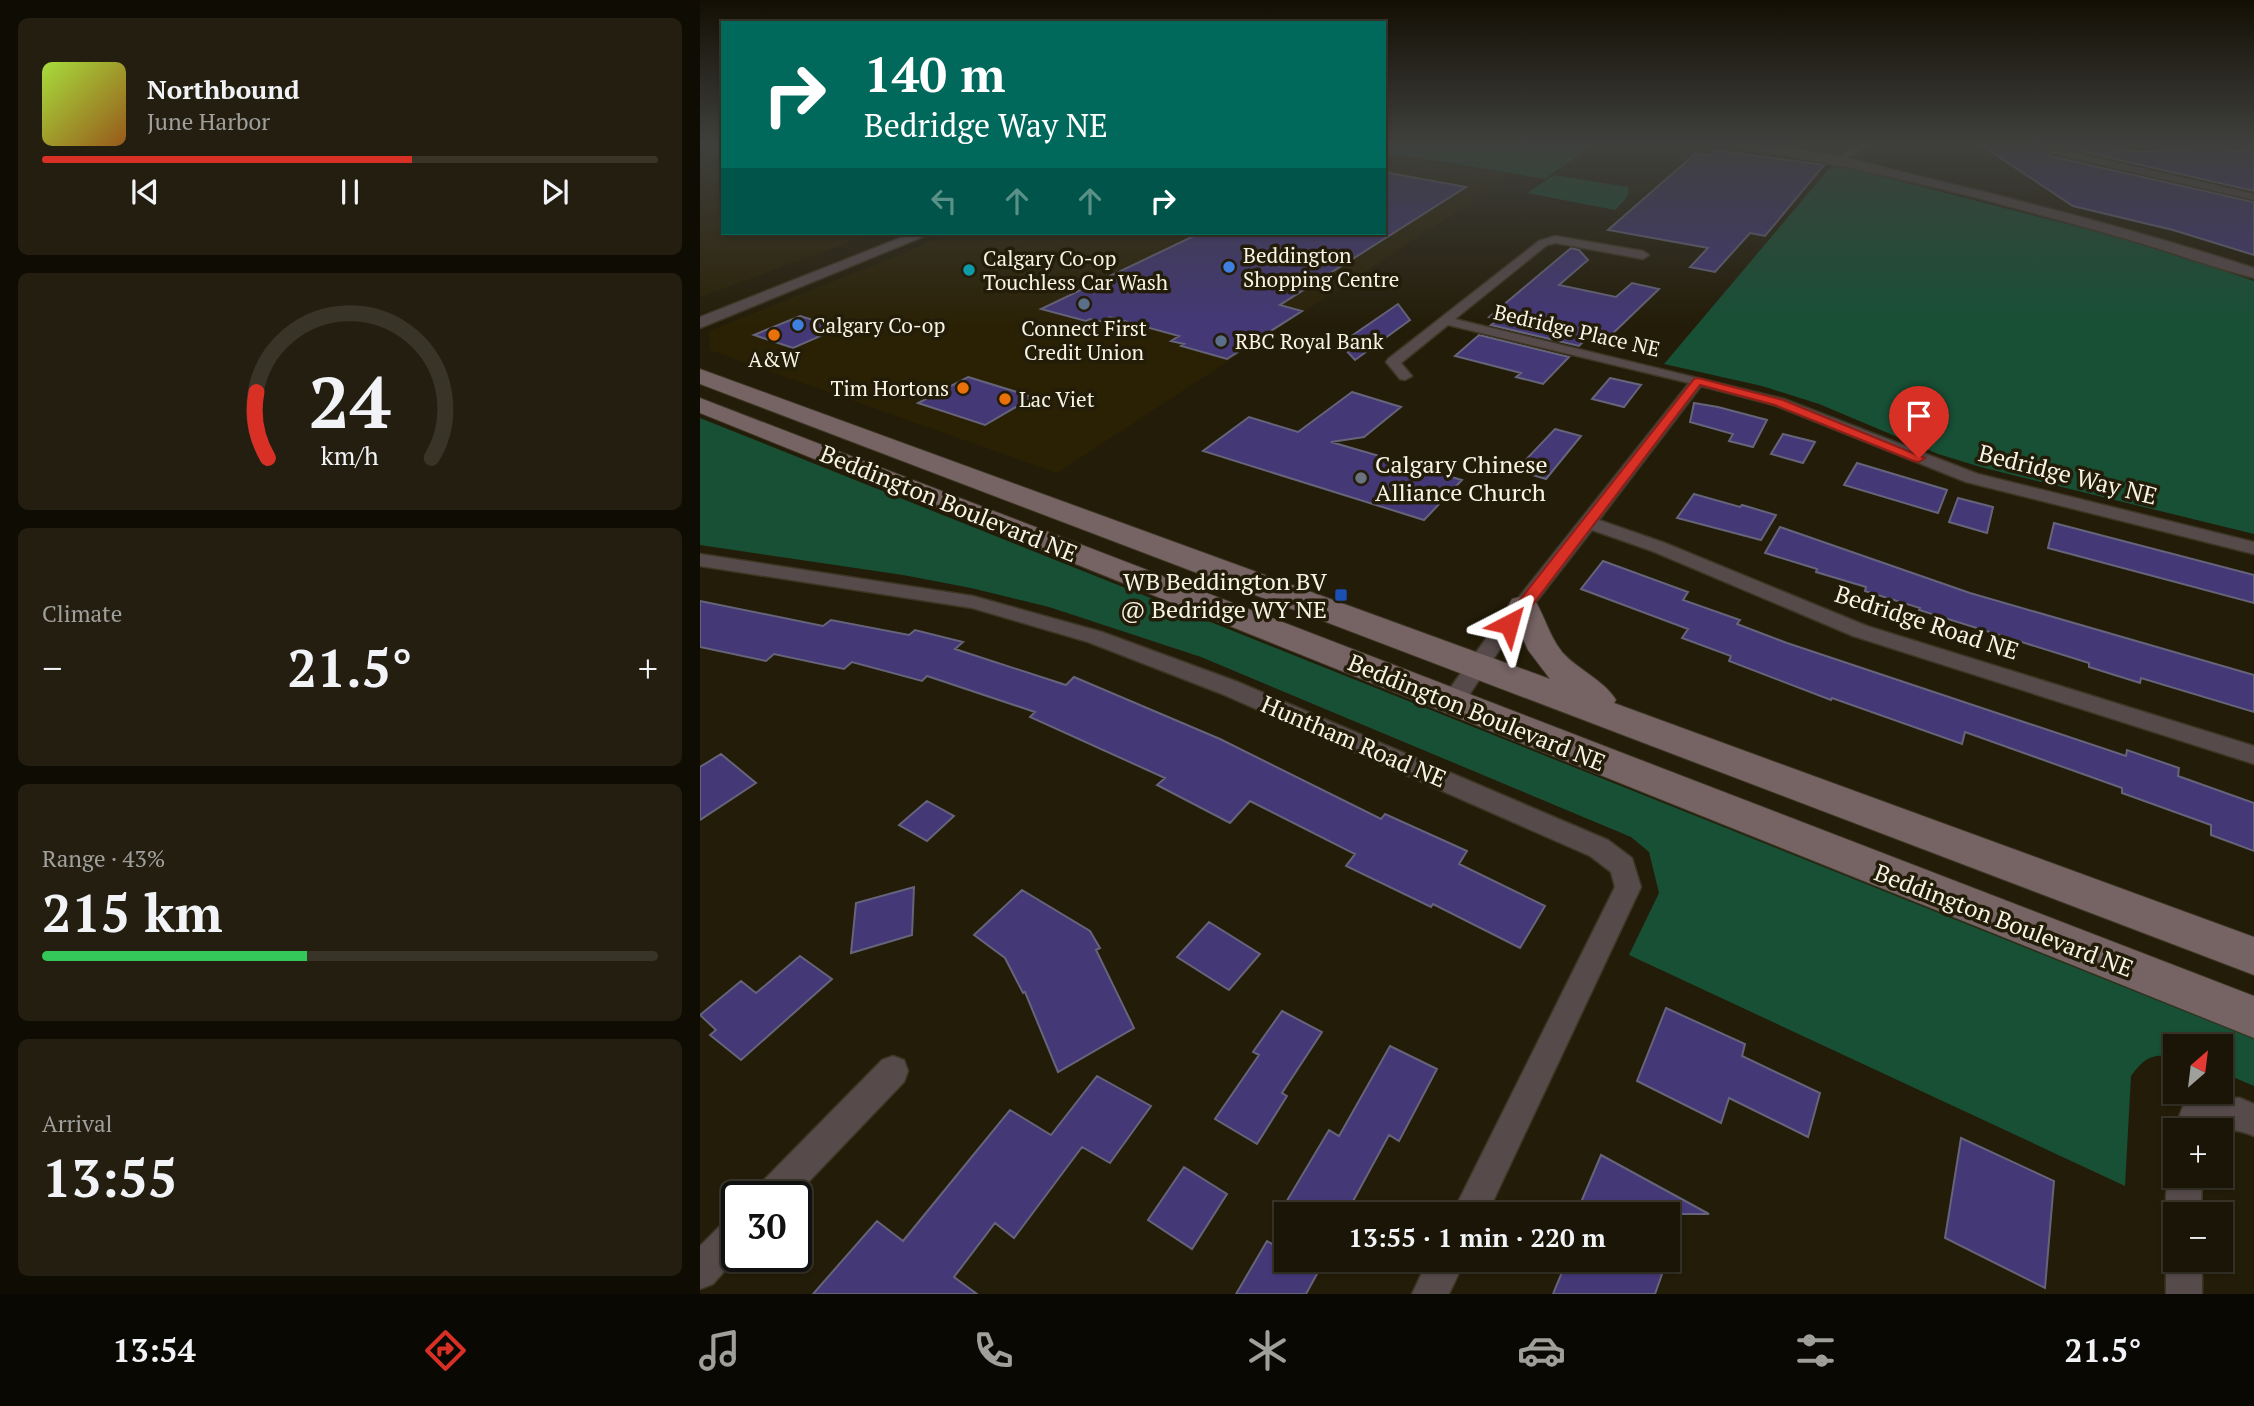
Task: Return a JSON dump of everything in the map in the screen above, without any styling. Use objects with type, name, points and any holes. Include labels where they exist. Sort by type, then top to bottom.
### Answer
[{"type":"main road","name":"Beddington Boulevard NE","points":[[703,382],[1478,666],[2254,956]]},
{"type":"main road","name":"Beddington Boulevard NE","points":[[703,382],[1453,701],[2254,1017]]},
{"type":"main road","points":[[1523,606],[1531,630],[1550,662],[1567,678],[1638,726]]},
{"type":"street","points":[[2016,205],[2143,238],[2254,273]]},
{"type":"street","points":[[700,309],[894,235]]},
{"type":"street","points":[[700,323],[920,235]]},
{"type":"street","name":"Bedridge Place NE","points":[[1405,376],[1393,362],[1543,243],[1555,239],[1643,255]]},
{"type":"street","name":"Bedridge Place NE","points":[[1446,321],[1698,381]]},
{"type":"street","points":[[1453,701],[1648,441],[1698,381]]},
{"type":"street","name":"Bedridge Way NE","points":[[1698,381],[1792,407],[1972,478],[2254,548]]},
{"type":"street","name":"Bedridge Road NE","points":[[1589,523],[1633,535],[1690,557],[1858,630],[2254,755]]},
{"type":"street","name":"Huntham Road NE","points":[[700,561],[973,602],[1095,637],[1230,688],[1587,842],[1623,866],[1628,887],[1475,1202]]},
{"type":"street","points":[[786,1181],[893,1071]]},
{"type":"street","points":[[2194,1118],[2196,1112],[2240,1114],[2254,1120]]},
{"type":"street","points":[[700,1271],[721,1249]]},
{"type":"street","points":[[1430,1294],[1441,1272]]},
{"type":"street","points":[[2184,1272],[2184,1294]]},
{"type":"shaded area","points":[[700,205],[721,205],[721,235],[869,235],[700,297]]},
{"type":"shaded area","name":"Beddington Shopping Centre","points":[[1386,205],[1467,205],[1057,473],[710,350],[709,331],[948,235],[1386,235]]},
{"type":"green space","points":[[1591,205],[1620,205],[1615,210]]},
{"type":"green space","points":[[1798,205],[1995,205],[2153,246],[2254,281],[2254,534],[1984,468],[1938,454],[1819,404],[1762,386],[1664,364]]},
{"type":"green space","points":[[700,418],[2254,1039],[2254,1086],[2233,1077],[2233,1034],[2163,1034],[2163,1056],[2155,1056],[2145,1061],[2131,1076],[2125,1186],[1629,955],[1659,893],[1649,852],[1631,837],[1201,657],[1049,607],[903,575],[700,545]]},
{"type":"building","name":"Beddington Shopping Centre","points":[[1386,205],[1437,205],[1280,305],[1302,311],[1227,359],[1171,341],[1179,336],[1110,317],[1102,322],[1090,319],[1086,321],[1041,309],[1196,235],[1386,235]]},
{"type":"building","points":[[1636,205],[1790,205],[1765,236],[1750,233],[1715,272],[1690,267],[1708,248],[1608,230]]},
{"type":"building","points":[[2254,205],[2254,255],[2173,230],[2073,206]]},
{"type":"building","points":[[1571,248],[1579,250],[1588,260],[1559,285],[1616,297],[1632,283],[1659,289],[1605,341],[1588,337],[1579,346],[1491,325],[1498,320],[1489,317]]},
{"type":"building","points":[[1398,304],[1410,320],[1355,360],[1340,344]]},
{"type":"building","name":"A&W","points":[[800,316],[839,328],[793,348],[754,335]]},
{"type":"building","points":[[1479,335],[1569,357],[1543,384],[1516,377],[1521,373],[1455,356]]},
{"type":"building","points":[[968,377],[1033,397],[985,425],[918,403]]},
{"type":"building","points":[[1610,378],[1641,385],[1624,407],[1592,399]]},
{"type":"building","name":"Calgary Chinese Alliance Church","points":[[1352,392],[1401,407],[1364,437],[1331,442],[1462,480],[1424,520],[1203,451],[1249,417],[1298,432]]},
{"type":"building","points":[[1694,403],[1767,420],[1753,447],[1729,441],[1733,434],[1690,422]]},
{"type":"building","points":[[1555,429],[1581,436],[1546,479],[1516,470]]},
{"type":"building","points":[[1783,434],[1815,442],[1803,463],[1771,454]]},
{"type":"building","points":[[1857,463],[1947,490],[1938,513],[1844,485]]},
{"type":"building","points":[[1694,494],[1776,515],[1761,540],[1677,518]]},
{"type":"building","points":[[1958,498],[1993,507],[1987,533],[1949,522]]},
{"type":"building","points":[[2054,523],[2254,575],[2254,603],[2048,548]]},
{"type":"building","points":[[1780,527],[1970,593],[2254,675],[2254,712],[2141,678],[2140,683],[2089,667],[2089,663],[1919,610],[1920,608],[1865,591],[1866,587],[1765,553]]},
{"type":"building","points":[[1603,561],[1688,592],[1683,600],[1740,620],[1737,624],[1787,643],[2126,756],[2127,750],[2179,768],[2178,776],[2254,803],[2254,851],[2211,835],[2211,825],[2122,793],[2122,788],[1965,732],[1962,744],[1832,698],[1831,700],[1729,661],[1731,656],[1682,638],[1688,629],[1581,589]]},
{"type":"building","points":[[700,601],[823,626],[831,620],[909,635],[915,630],[963,642],[955,649],[1066,685],[1074,677],[1220,739],[1381,819],[1385,814],[1467,851],[1459,864],[1545,906],[1520,948],[1433,904],[1431,907],[1346,866],[1355,854],[1250,801],[1230,823],[1157,785],[1165,778],[1030,717],[1035,712],[927,676],[922,681],[852,662],[844,669],[774,654],[766,661],[700,647]]},
{"type":"building","points":[[721,754],[756,783],[700,820],[700,767]]},
{"type":"building","points":[[927,801],[954,816],[927,841],[899,825]]},
{"type":"building","points":[[914,887],[912,935],[851,953],[856,903]]},
{"type":"building","points":[[1022,890],[1090,931],[1100,948],[1096,950],[1134,1028],[1058,1072],[1025,992],[1023,993],[1005,958],[974,935]]},
{"type":"building","points":[[1209,922],[1260,954],[1229,990],[1177,957]]},
{"type":"building","points":[[800,956],[832,979],[741,1060],[710,1035],[716,1030],[700,1015],[741,981],[756,993]]},
{"type":"building","points":[[1666,1008],[1745,1044],[1742,1056],[1820,1093],[1808,1137],[1729,1098],[1721,1123],[1637,1081]]},
{"type":"building","points":[[1282,1011],[1322,1032],[1282,1093],[1287,1096],[1257,1144],[1215,1119],[1259,1055],[1253,1052]]},
{"type":"building","points":[[1390,1046],[1437,1069],[1399,1141],[1389,1135],[1353,1202],[1286,1202],[1329,1130],[1339,1136]]},
{"type":"building","points":[[1097,1076],[1151,1106],[1110,1163],[1082,1147],[1014,1238],[995,1223],[954,1277],[977,1294],[813,1294],[877,1221],[903,1241],[1010,1110],[1051,1135]]},
{"type":"building","points":[[1961,1138],[2054,1181],[2045,1288],[1945,1238]]},
{"type":"building","points":[[1601,1155],[1709,1214],[1680,1214],[1680,1202],[1581,1202]]},
{"type":"building","points":[[1184,1167],[1227,1194],[1192,1249],[1148,1220]]},
{"type":"building","points":[[1267,1241],[1274,1245],[1274,1272],[1318,1272],[1306,1294],[1236,1294]]},
{"type":"building","points":[[1562,1272],[1663,1272],[1655,1294],[1553,1294]]},
{"type":"place","name":"Beddington Shopping Centre","points":[[1229,267]]},
{"type":"place","name":"Calgary Co-op Touchless Car Wash","points":[[969,270]]},
{"type":"place","name":"Connect First Credit Union","points":[[1084,304]]},
{"type":"place","name":"Calgary Co-op","points":[[798,325]]},
{"type":"place","name":"A&W","points":[[774,335]]},
{"type":"place","name":"RBC Royal Bank","points":[[1221,341]]},
{"type":"place","name":"Tim Hortons","points":[[963,388]]},
{"type":"place","name":"Lac Viet","points":[[1005,399]]},
{"type":"place","name":"Calgary Chinese Alliance Church","points":[[1361,478]]},
{"type":"place","name":"WB Beddington BV @ Bedridge WY NE","points":[[1341,595]]},
{"type":"route","points":[[1509,624],[1589,523],[1648,441],[1698,381],[1779,402],[1919,458]]}]
